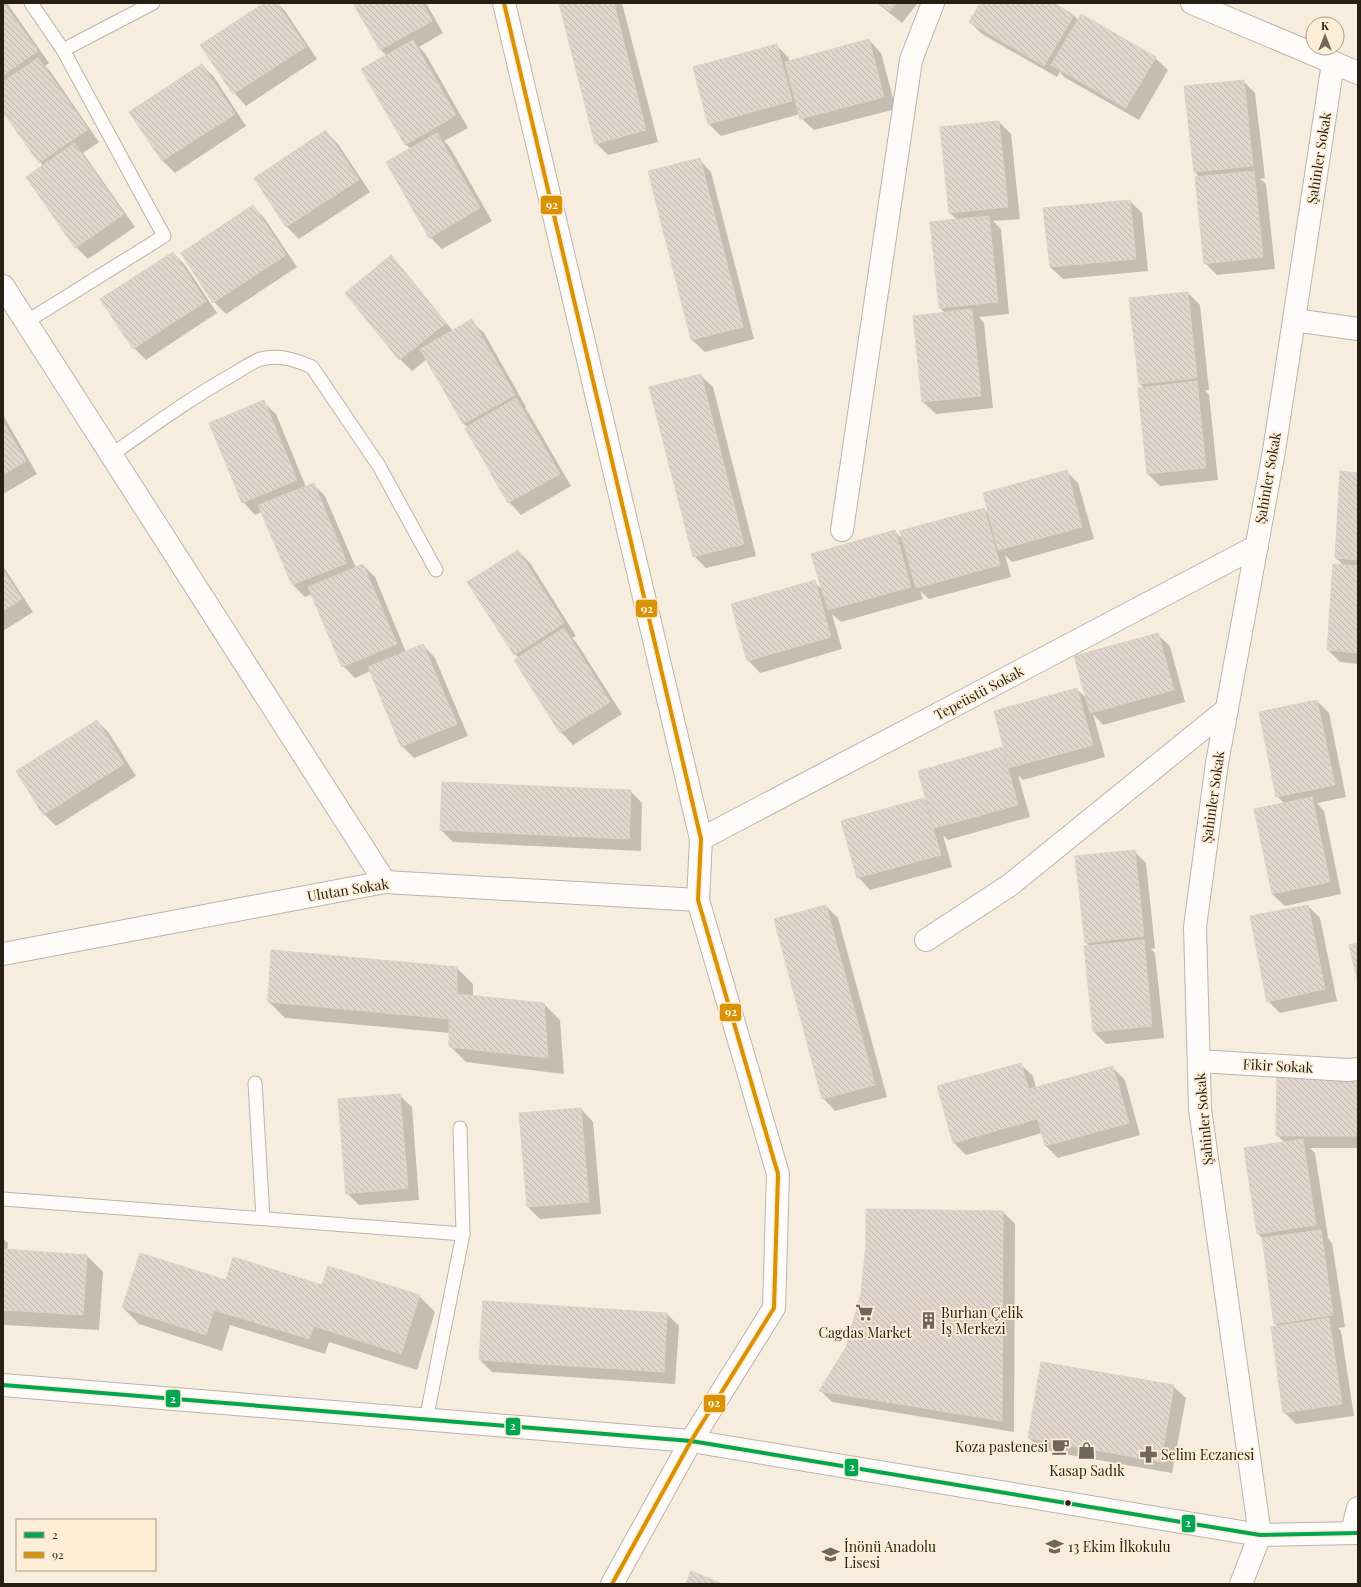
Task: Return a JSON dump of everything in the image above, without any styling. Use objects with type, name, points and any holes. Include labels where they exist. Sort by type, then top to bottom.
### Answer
[{"type":"street","points":[[504,3],[701,839],[698,900],[778,1174],[774,1308],[692,1441],[612,1584]]},
{"type":"street","points":[[842,530],[911,60],[933,3]]},
{"type":"street","points":[[1192,3],[1358,73]]},
{"type":"street","name":"Şahinler Sokak","points":[[1260,1535],[1200,1109],[1195,927],[1217,763],[1274,451],[1333,63]]},
{"type":"street","points":[[3,286],[385,882]]},
{"type":"street","points":[[1294,320],[1358,329]]},
{"type":"street","name":"Tepeüstü Sokak","points":[[701,839],[1256,546]]},
{"type":"street","points":[[926,940],[1010,885],[1227,709]]},
{"type":"street","name":"Ulutan Sokak","points":[[3,954],[385,882],[698,900]]},
{"type":"street","name":"Fikir Sokak","points":[[1199,1061],[1348,1070],[1358,1069]]},
{"type":"street","points":[[3,1385],[692,1441],[1260,1535],[1355,1533],[1358,1508]]},
{"type":"street","points":[[1241,1584],[1260,1535]]},
{"type":"lane","points":[[26,322],[164,236],[63,50],[31,3]]},
{"type":"lane","points":[[63,50],[153,3]]},
{"type":"lane","points":[[111,455],[202,392],[260,359],[278,358],[299,361],[312,367],[379,466],[436,570]]},
{"type":"lane","points":[[255,1083],[262,1218]]},
{"type":"lane","points":[[426,1420],[463,1234],[460,1128]]},
{"type":"lane","points":[[3,1199],[463,1234]]},
{"type":"building","points":[[3,3],[38,51],[3,75]]},
{"type":"building","points":[[264,3],[277,3],[306,47],[233,94],[200,45]]},
{"type":"building","points":[[353,3],[422,3],[432,21],[380,50]]},
{"type":"building","points":[[559,3],[614,3],[646,130],[595,144]]},
{"type":"building","points":[[879,3],[896,3],[890,11]]},
{"type":"building","points":[[980,3],[1054,3],[1074,15],[1044,66],[969,22]]},
{"type":"building","points":[[1081,14],[1156,57],[1126,108],[1051,65]]},
{"type":"building","points":[[869,39],[884,97],[800,119],[785,62]]},
{"type":"building","points":[[413,40],[456,115],[405,145],[361,69]]},
{"type":"building","points":[[777,44],[792,101],[708,124],[693,67]]},
{"type":"building","points":[[38,58],[88,129],[39,163],[3,112],[3,82]]},
{"type":"building","points":[[202,64],[235,114],[162,161],[129,112]]},
{"type":"building","points":[[1244,80],[1253,166],[1194,172],[1184,86]]},
{"type":"building","points":[[999,121],[1008,207],[949,213],[940,127]]},
{"type":"building","points":[[326,130],[359,180],[286,227],[254,178]]},
{"type":"building","points":[[437,133],[480,208],[429,238],[386,162]]},
{"type":"building","points":[[74,143],[124,214],[75,248],[26,177]]},
{"type":"building","points":[[700,158],[743,327],[691,340],[648,171]]},
{"type":"building","points":[[1254,171],[1263,257],[1204,264],[1195,177]]},
{"type":"building","points":[[1130,200],[1136,259],[1050,267],[1043,208]]},
{"type":"building","points":[[253,205],[286,255],[213,303],[181,253]]},
{"type":"building","points":[[989,216],[998,302],[939,308],[930,222]]},
{"type":"building","points":[[173,252],[206,301],[133,349],[100,299]]},
{"type":"building","points":[[391,255],[446,323],[399,360],[345,293]]},
{"type":"building","points":[[1188,292],[1197,378],[1139,384],[1129,298]]},
{"type":"building","points":[[972,309],[981,396],[922,402],[913,316]]},
{"type":"building","points":[[472,319],[515,395],[463,424],[420,349]]},
{"type":"building","points":[[701,374],[744,544],[693,557],[649,387]]},
{"type":"building","points":[[1197,381],[1206,468],[1147,474],[1138,388]]},
{"type":"building","points":[[516,398],[560,474],[508,503],[465,428]]},
{"type":"building","points":[[264,400],[297,480],[242,503],[209,423]]},
{"type":"building","points":[[3,422],[26,461],[3,475]]},
{"type":"building","points":[[1067,470],[1082,527],[998,550],[983,493]]},
{"type":"building","points":[[1340,471],[1358,473],[1358,560],[1335,558]]},
{"type":"building","points":[[314,483],[347,563],[292,585],[258,505]]},
{"type":"building","points":[[984,508],[1000,565],[916,588],[900,531]]},
{"type":"building","points":[[895,530],[911,587],[828,610],[811,554]]},
{"type":"building","points":[[518,550],[564,623],[514,655],[467,582]]},
{"type":"building","points":[[363,564],[397,644],[342,667],[308,587]]},
{"type":"building","points":[[1333,564],[1358,566],[1358,653],[1327,650]]},
{"type":"building","points":[[3,570],[22,599],[3,611]]},
{"type":"building","points":[[815,580],[831,637],[747,661],[731,604]]},
{"type":"building","points":[[564,628],[610,702],[560,733],[514,660]]},
{"type":"building","points":[[1158,633],[1174,690],[1090,713],[1074,656]]},
{"type":"building","points":[[423,644],[457,724],[401,747],[368,667]]},
{"type":"building","points":[[1077,688],[1093,745],[1009,768],[994,711]]},
{"type":"building","points":[[1317,700],[1335,785],[1276,797],[1259,712]]},
{"type":"building","points":[[97,720],[124,764],[43,815],[16,771]]},
{"type":"building","points":[[1002,747],[1018,805],[934,828],[918,771]]},
{"type":"building","points":[[442,782],[631,790],[629,839],[440,830]]},
{"type":"building","points":[[1312,797],[1330,882],[1272,894],[1254,809]]},
{"type":"building","points":[[924,798],[941,855],[857,878],[841,821]]},
{"type":"building","points":[[1135,850],[1144,936],[1085,943],[1075,856]]},
{"type":"building","points":[[826,905],[875,1085],[822,1099],[774,919]]},
{"type":"building","points":[[1308,905],[1325,989],[1267,1002],[1250,916]]},
{"type":"building","points":[[1144,940],[1152,1026],[1093,1032],[1084,946]]},
{"type":"building","points":[[1358,943],[1358,983],[1349,945]]},
{"type":"building","points":[[271,950],[457,967],[457,994],[544,1003],[548,1058],[449,1047],[449,1019],[268,1002]]},
{"type":"building","points":[[1021,1063],[1037,1119],[953,1143],[937,1086]]},
{"type":"building","points":[[1113,1066],[1129,1123],[1045,1146],[1029,1089]]},
{"type":"building","points":[[1277,1077],[1358,1077],[1358,1136],[1276,1136]]},
{"type":"building","points":[[400,1094],[408,1188],[346,1194],[338,1099]]},
{"type":"building","points":[[581,1108],[589,1202],[527,1207],[519,1113]]},
{"type":"building","points":[[1303,1139],[1316,1225],[1257,1234],[1244,1148]]},
{"type":"building","name":"Burhan Çelik İş Merkezi","points":[[866,1209],[1003,1211],[1002,1421],[819,1391],[846,1347],[861,1294],[866,1244]]},
{"type":"building","points":[[1321,1230],[1333,1315],[1274,1324],[1262,1238]]},
{"type":"building","points":[[3,1249],[87,1255],[83,1315],[3,1310]]},
{"type":"building","points":[[140,1253],[226,1280],[233,1257],[322,1285],[328,1266],[420,1295],[401,1354],[314,1326],[309,1339],[214,1310],[206,1335],[122,1308]]},
{"type":"building","points":[[483,1301],[667,1313],[664,1372],[479,1360]]},
{"type":"building","points":[[1329,1318],[1342,1404],[1283,1413],[1271,1327]]},
{"type":"building","points":[[1041,1362],[1174,1385],[1161,1462],[1028,1438]]},
{"type":"building","points":[[691,1571],[723,1584],[686,1584]]},
{"type":"transit line","name":"92","points":[[504,3],[701,839],[698,900],[778,1174],[774,1308],[691,1441],[612,1584]]},
{"type":"transit line","name":"2","points":[[3,1385],[691,1441],[1260,1535],[1358,1533]]},
{"type":"place","name":"Cagdas Market","points":[[865,1313]]},
{"type":"place","name":"Burhan Çelik İş Merkezi","points":[[928,1321]]},
{"type":"place","name":"Koza pastenesi","points":[[1061,1447]]},
{"type":"place","name":"Kasap Sadık","points":[[1087,1451]]},
{"type":"place","name":"Selim Eczanesi","points":[[1148,1455]]},
{"type":"place","name":"13 Ekim İlkokulu","points":[[1055,1547]]},
{"type":"place","name":"İnönü Anadolu Lisesi","points":[[831,1555]]}]
